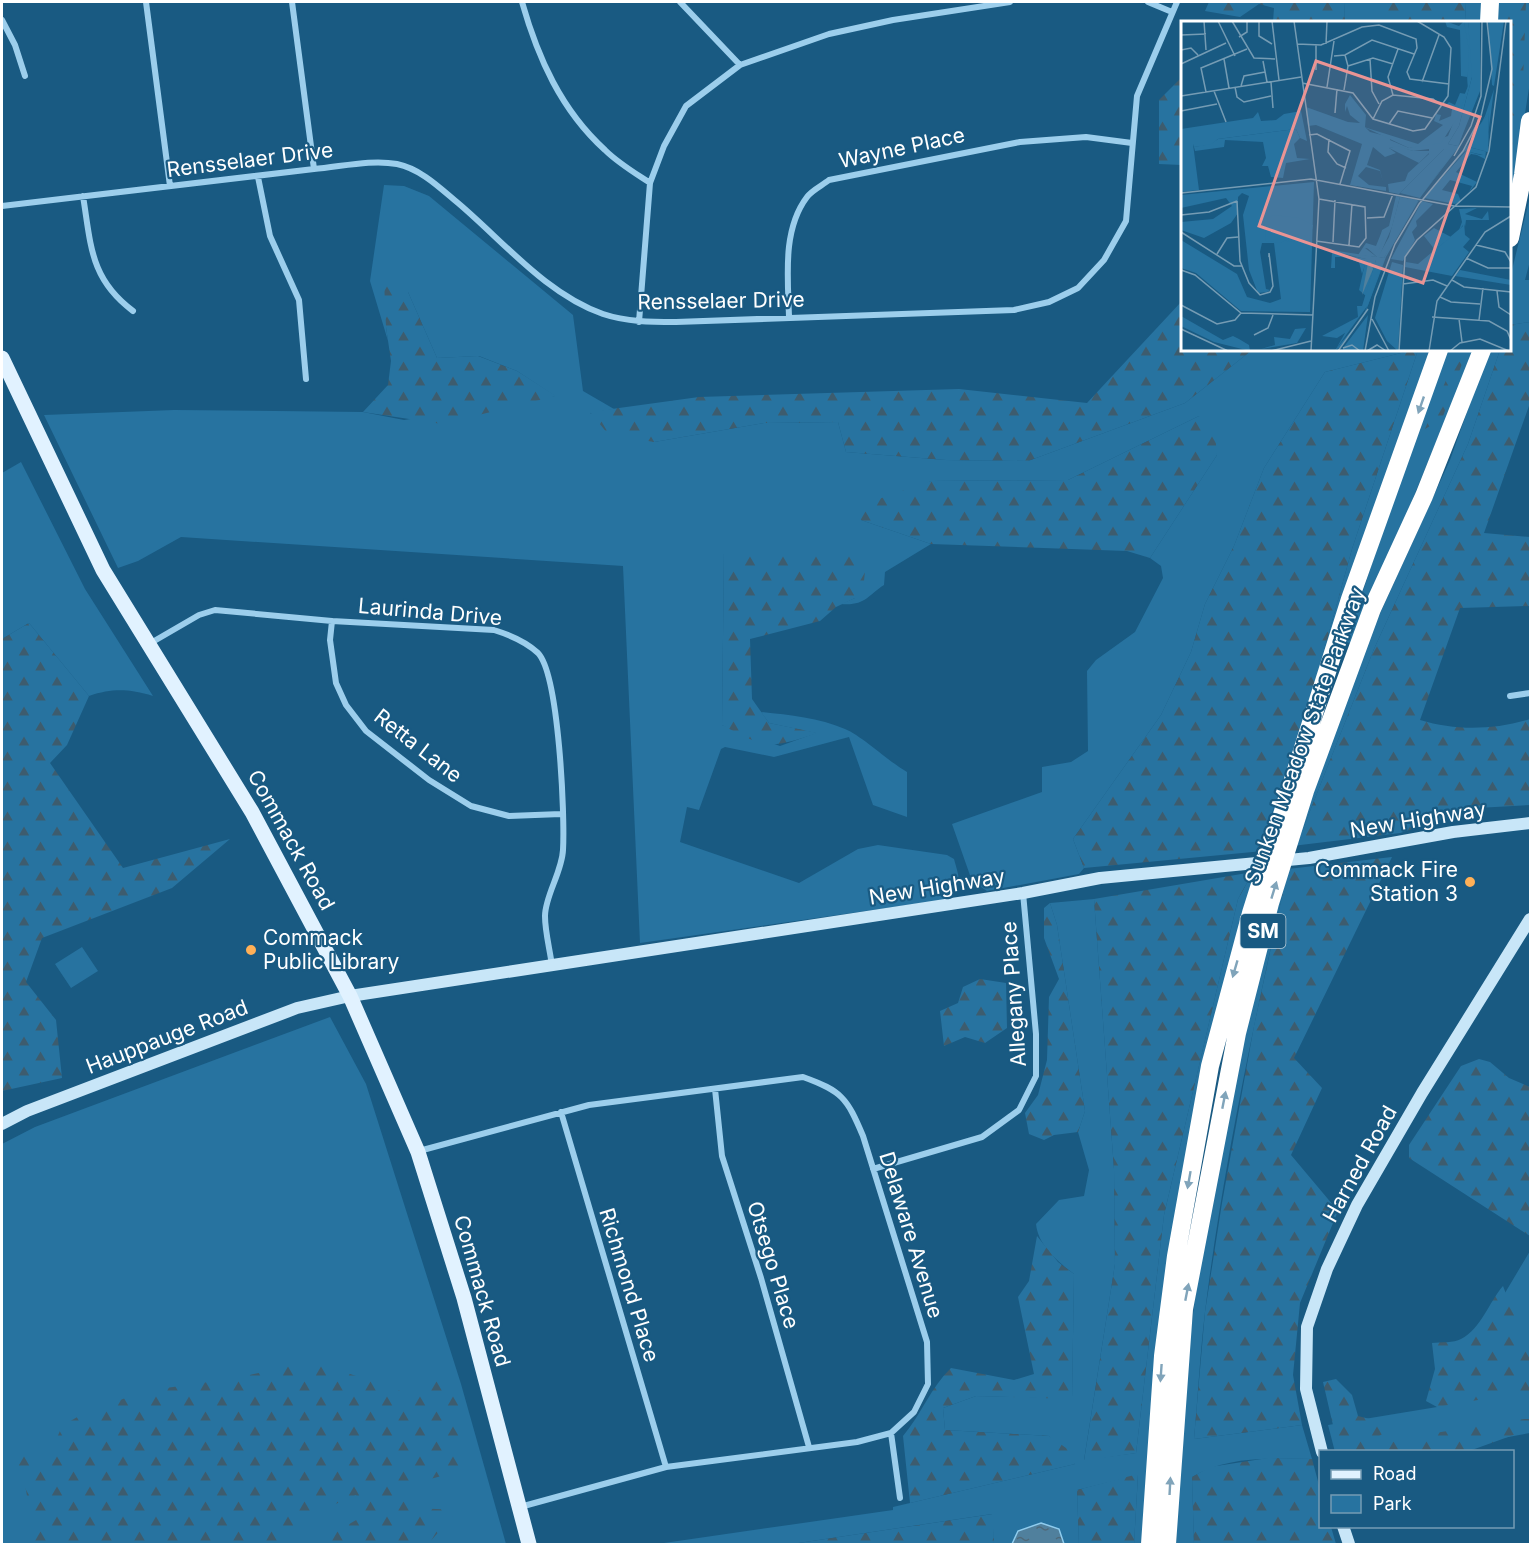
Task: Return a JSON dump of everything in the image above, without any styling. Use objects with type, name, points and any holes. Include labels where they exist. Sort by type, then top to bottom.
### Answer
[{"type":"highway","points":[[1489,21],[1490,2]]},
{"type":"highway","points":[[1511,229],[1529,144],[1530,121]]},
{"type":"highway","name":"Sunken Meadow State Parkway","points":[[1150,1545],[1163,1356],[1176,1256],[1210,1066],[1251,913],[1350,599],[1439,351]]},
{"type":"highway","name":"Sunken Meadow State Parkway","points":[[1167,1545],[1184,1309],[1236,1034],[1270,903],[1305,791],[1372,609],[1424,496],[1482,351]]},
{"type":"main road","name":"Commack Road","points":[[2,358],[103,570],[252,812],[350,996],[418,1152],[464,1298],[529,1545]]},
{"type":"street","points":[[146,2],[170,186]]},
{"type":"street","points":[[292,2],[314,169]]},
{"type":"street","points":[[522,2],[535,45],[559,95],[577,120],[605,151],[650,183]]},
{"type":"street","points":[[680,2],[740,65]]},
{"type":"street","points":[[639,322],[650,183],[664,146],[686,106],[740,65],[829,34],[1010,2]]},
{"type":"street","points":[[1148,2],[1172,12]]},
{"type":"street","name":"Rensselaer Drive","points":[[2,206],[314,169],[363,164],[397,164],[428,177],[526,264],[572,300],[604,315],[639,322],[1014,310],[1049,302],[1078,288],[1104,260],[1126,221],[1137,96],[1177,2]]},
{"type":"street","points":[[2,20],[15,45],[25,76]]},
{"type":"street","name":"Wayne Place","points":[[789,317],[788,264],[793,225],[807,196],[830,180],[1020,142],[1086,137],[1132,143]]},
{"type":"street","points":[[258,177],[270,236],[299,300],[306,379]]},
{"type":"street","points":[[83,196],[93,255],[102,278],[113,296],[133,311]]},
{"type":"street","name":"Laurinda Drive","points":[[148,644],[199,615],[215,610],[332,621],[494,630],[516,638],[539,654],[552,682],[557,714],[563,851],[557,880],[545,914],[552,966]]},
{"type":"street","name":"Retta Lane","points":[[332,621],[330,640],[336,683],[346,705],[366,731],[429,780],[471,806],[509,816],[561,814]]},
{"type":"street","points":[[1510,696],[1530,693]]},
{"type":"street","name":"New Highway","points":[[350,996],[1023,893],[1100,878],[1309,858],[1453,832],[1530,823]]},
{"type":"street","name":"Allegany Place","points":[[873,1169],[982,1137],[1018,1110],[1036,1076],[1036,1034],[1023,893]]},
{"type":"street","name":"Harned Road","points":[[1321,1450],[1306,1389],[1307,1327],[1328,1269],[1357,1205],[1410,1113],[1530,920]]},
{"type":"street","name":"Hauppauge Road","points":[[2,1124],[38,1107],[297,1008],[350,996]]},
{"type":"street","name":"Delaware Avenue","points":[[418,1152],[589,1105],[803,1077],[829,1086],[850,1104],[873,1169],[927,1342],[928,1384],[914,1412],[891,1433],[857,1442],[666,1467],[519,1507]]},
{"type":"street","name":"Otsego Place","points":[[715,1089],[722,1156],[809,1448]]},
{"type":"street","name":"Richmond Place","points":[[561,1112],[666,1467]]},
{"type":"street","points":[[891,1433],[900,1498]]},
{"type":"street","points":[[1343,1528],[1348,1545]]},
{"type":"green space","points":[[1209,2],[1344,2],[1345,21],[1273,21],[1274,8],[1259,4],[1240,17],[1205,11]]},
{"type":"green space","points":[[1344,2],[1381,2],[1381,21],[1345,21]]},
{"type":"green space","points":[[1381,2],[1465,2],[1466,21],[1381,21]]},
{"type":"green space","points":[[1465,2],[1483,2],[1483,21],[1466,21]]},
{"type":"green space","points":[[1495,2],[1530,2],[1530,82],[1511,201],[1511,21],[1494,21]]},
{"type":"green space","points":[[1507,2],[1526,2],[1523,81],[1511,152],[1511,21],[1505,21]]},
{"type":"green space","points":[[1181,78],[1181,165],[1159,164],[1159,100]]},
{"type":"green space","points":[[384,185],[404,186],[429,196],[573,315],[583,391],[614,409],[590,413],[654,442],[764,423],[838,422],[846,452],[946,460],[1028,461],[1185,403],[1251,351],[1409,351],[1325,372],[1264,468],[1234,546],[1205,604],[1191,652],[1161,715],[1073,839],[1084,868],[1079,874],[987,891],[972,881],[952,824],[1042,792],[1042,767],[1071,762],[1088,751],[1087,671],[1096,660],[1135,632],[1163,578],[1161,566],[1150,558],[1217,455],[1199,416],[1068,480],[931,481],[861,520],[931,544],[885,572],[884,585],[861,602],[841,604],[855,598],[724,552],[722,725],[780,746],[816,733],[769,723],[761,712],[814,720],[845,729],[907,772],[907,817],[873,805],[849,737],[774,757],[725,747],[721,749],[699,810],[687,807],[680,842],[799,883],[858,849],[878,845],[947,855],[954,859],[959,883],[954,891],[943,900],[640,943],[623,566],[181,537],[138,561],[118,568],[44,415],[174,410],[363,412],[404,420],[555,396],[517,371],[479,356],[437,358],[408,292],[386,327],[388,341],[370,281]]},
{"type":"green space","points":[[1530,197],[1530,261],[1525,280],[1530,280],[1530,322],[1511,325],[1511,274]]},
{"type":"green space","points":[[384,280],[408,292],[437,358],[478,356],[517,371],[556,396],[442,424],[363,412],[388,385],[391,361],[386,327]]},
{"type":"green space","points":[[1181,302],[1181,351],[1251,351],[1185,403],[1028,461],[946,460],[846,452],[838,422],[764,423],[654,442],[608,434],[590,412],[699,397],[959,389],[1087,403]]},
{"type":"green space","points":[[1530,322],[1530,403],[1484,533],[1530,537],[1530,606],[1460,608],[1420,720],[1447,726],[1475,728],[1530,719],[1530,805],[1477,808],[1400,833],[1292,846],[1299,839],[1374,649],[1468,444],[1500,351],[1511,351],[1511,325]]},
{"type":"green space","points":[[1409,351],[1418,351],[1352,549],[1315,683],[1267,828],[1263,851],[1084,868],[1073,839],[1161,715],[1191,652],[1205,604],[1234,546],[1264,468],[1325,372]]},
{"type":"green space","points":[[1418,351],[1431,351],[1277,813],[1270,820],[1315,683],[1352,549]]},
{"type":"green space","points":[[1443,351],[1474,351],[1353,644],[1346,642]]},
{"type":"green space","points":[[1455,351],[1467,351],[1442,419],[1425,429],[1450,371]]},
{"type":"green space","points":[[1489,351],[1500,351],[1468,444],[1374,649],[1299,839],[1292,846],[1352,675],[1450,460]]},
{"type":"green space","points":[[1199,416],[1214,423],[1217,455],[1150,558],[1127,551],[931,544],[861,520],[858,514],[870,502],[931,481],[1068,480]]},
{"type":"green space","points":[[21,462],[85,589],[153,696],[121,690],[89,696],[29,623],[2,639],[2,473]]},
{"type":"green space","points":[[724,551],[867,552],[864,581],[855,598],[836,607],[820,621],[750,639],[752,699],[769,723],[818,733],[789,742],[768,744],[749,739],[722,725]]},
{"type":"green space","points":[[29,623],[89,696],[67,745],[50,763],[123,868],[230,839],[172,888],[42,938],[26,982],[56,1020],[62,1078],[2,1091],[2,639]]},
{"type":"green space","points":[[1392,857],[1294,1058],[1322,1088],[1291,1155],[1338,1211],[1300,1303],[1293,1375],[1302,1425],[1194,1439],[1205,1312],[1222,1203],[1254,1026],[1288,869]]},
{"type":"green space","points":[[1288,869],[1252,1034],[1221,1201],[1205,1312],[1194,1439],[1302,1425],[1312,1459],[1235,1462],[1220,1465],[1192,1477],[1194,1544],[1176,1544],[1185,1388],[1204,1233],[1222,1130],[1244,1032],[1284,870]]},
{"type":"green space","points":[[1253,872],[1238,899],[1164,1215],[1136,1453],[1084,1461],[1115,1264],[1114,1169],[1094,899]]},
{"type":"green space","points":[[1258,873],[1211,1043],[1144,1544],[1134,1544],[1138,1475],[1077,1490],[1079,1544],[994,1544],[992,1514],[792,1544],[657,1544],[893,1510],[893,1507],[1075,1464],[1049,1436],[945,1430],[943,1408],[976,1396],[1072,1398],[1074,1274],[1044,1246],[1036,1224],[1059,1200],[1084,1196],[1089,1170],[1078,1132],[1085,1111],[1057,925],[1050,903],[1094,899],[1114,1169],[1115,1264],[1084,1460],[1136,1453],[1164,1215],[1238,899],[1252,874]]},
{"type":"green space","points":[[1050,903],[1057,925],[1085,1111],[1078,1132],[1054,1135],[1044,1140],[1029,1134],[1025,1113],[1038,1095],[1047,1060],[1049,997],[1059,979],[1044,938],[1044,908]]},
{"type":"green space","points":[[82,947],[98,971],[71,988],[55,964]]},
{"type":"green space","points":[[980,979],[1006,983],[1007,1028],[985,1043],[965,1037],[944,1046],[940,1011],[958,1003],[963,987]]},
{"type":"green space","points":[[330,1017],[366,1084],[461,1384],[506,1544],[2,1544],[2,1144],[35,1127]]},
{"type":"green space","points":[[1479,1059],[1490,1062],[1509,1078],[1530,1087],[1530,1236],[1409,1158],[1409,1145],[1461,1066]]},
{"type":"green space","points":[[1037,1236],[1058,1262],[1074,1274],[1072,1399],[976,1396],[943,1408],[945,1430],[1049,1436],[1066,1448],[1075,1464],[910,1503],[903,1436],[951,1368],[1014,1380],[1034,1374],[1018,1297],[1029,1281]]},
{"type":"green space","points":[[1530,1251],[1530,1433],[1438,1450],[1334,1450],[1328,1425],[1437,1407]]},
{"type":"green space","points":[[1503,1286],[1530,1357],[1530,1391],[1437,1407],[1426,1401],[1435,1369],[1432,1343],[1455,1341],[1468,1335]]},
{"type":"green space","points":[[312,1361],[409,1394],[429,1381],[444,1380],[458,1401],[464,1450],[461,1471],[407,1485],[403,1501],[415,1508],[458,1510],[428,1544],[315,1544],[363,1516],[356,1495],[313,1514],[283,1544],[35,1544],[26,1490],[12,1444],[28,1449],[45,1475],[51,1452],[62,1426],[84,1413],[145,1391],[236,1378]]},
{"type":"green space","points":[[1336,1379],[1352,1395],[1358,1416],[1397,1426],[1370,1441],[1375,1446],[1422,1435],[1524,1419],[1530,1419],[1530,1429],[1472,1450],[1339,1450],[1323,1382]]},
{"type":"green space","points":[[1268,1458],[1312,1459],[1319,1485],[1319,1528],[1331,1528],[1336,1544],[1194,1544],[1192,1477],[1210,1467]]},
{"type":"green space","points":[[1138,1474],[1134,1544],[1079,1544],[1077,1490]]},
{"type":"green space","points":[[993,1514],[994,1544],[792,1544]]},
{"type":"water","points":[[1041,1523],[1059,1529],[1064,1544],[1012,1544],[1018,1531]]},
{"type":"place","name":"Commack Fire Station 3","points":[[1470,882]]},
{"type":"place","name":"Commack Public Library","points":[[251,950]]}]
